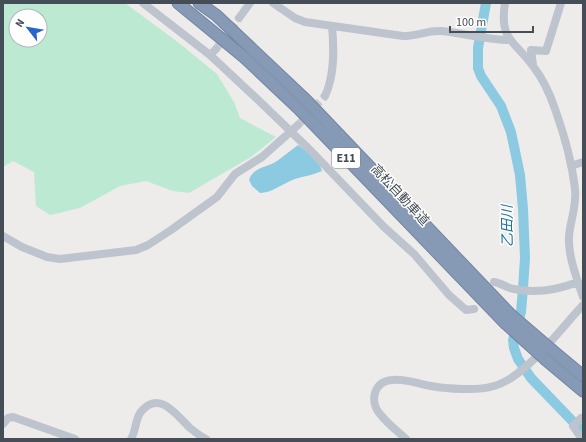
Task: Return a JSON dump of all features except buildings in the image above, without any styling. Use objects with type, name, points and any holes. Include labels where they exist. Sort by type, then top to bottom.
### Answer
[{"type":"highway","name":"高松自動車道","points":[[178,3],[245,58],[299,108],[508,319],[550,355],[583,391]]},
{"type":"highway","name":"高松自動車道","points":[[199,3],[216,15],[306,100],[508,319]]},
{"type":"highway","name":"高松自動車道","points":[[550,355],[583,376]]},
{"type":"street","points":[[143,3],[210,55],[289,132],[311,150],[384,227],[414,254],[449,295],[466,310],[474,309]]},
{"type":"street","points":[[239,18],[250,3]]},
{"type":"street","points":[[273,3],[295,18],[305,22],[403,36],[416,36],[431,31],[440,31],[495,40],[510,40]]},
{"type":"street","points":[[505,3],[504,19],[506,33],[510,40],[533,65],[545,84],[555,109],[571,166],[576,202],[569,237],[570,247],[583,296]]},
{"type":"street","points":[[533,65],[531,50],[546,51],[561,3]]},
{"type":"street","points":[[325,96],[331,81],[333,45],[332,26]]},
{"type":"street","points":[[210,55],[216,48]]},
{"type":"street","points":[[3,236],[22,247],[47,257],[60,259],[136,250],[148,245],[218,198],[236,174],[262,157],[298,125]]},
{"type":"street","points":[[571,166],[583,162]]},
{"type":"street","points":[[494,282],[503,284],[513,289],[530,291],[558,289],[579,277]]},
{"type":"street","points":[[406,439],[379,413],[374,406],[374,398],[378,386],[384,381],[402,380],[432,386],[483,388],[495,386],[522,371],[583,305]]},
{"type":"street","points":[[131,439],[142,411],[148,406],[161,404],[168,407],[190,428],[206,439]]},
{"type":"street","points":[[5,418],[13,417],[75,439]]},
{"type":"street","points":[[582,419],[573,426],[582,439]]},
{"type":"green space","points":[[3,3],[125,3],[179,43],[217,74],[234,102],[240,118],[276,137],[251,157],[189,193],[173,191],[146,181],[120,186],[80,208],[50,215],[36,206],[34,172],[13,161],[3,167]]},
{"type":"water","points":[[298,145],[316,159],[322,171],[295,179],[264,193],[260,193],[252,186],[249,180],[254,172],[277,161]]},
{"type":"waterway","name":"乙田川","points":[[486,3],[478,48],[478,68],[481,76],[501,106],[511,132],[520,175],[523,209],[525,258],[521,312],[513,340],[514,348],[518,359],[531,378],[583,432]]},
{"type":"tunnel","points":[[216,49],[239,18]]},
{"type":"tunnel","points":[[298,125],[325,96]]}]
